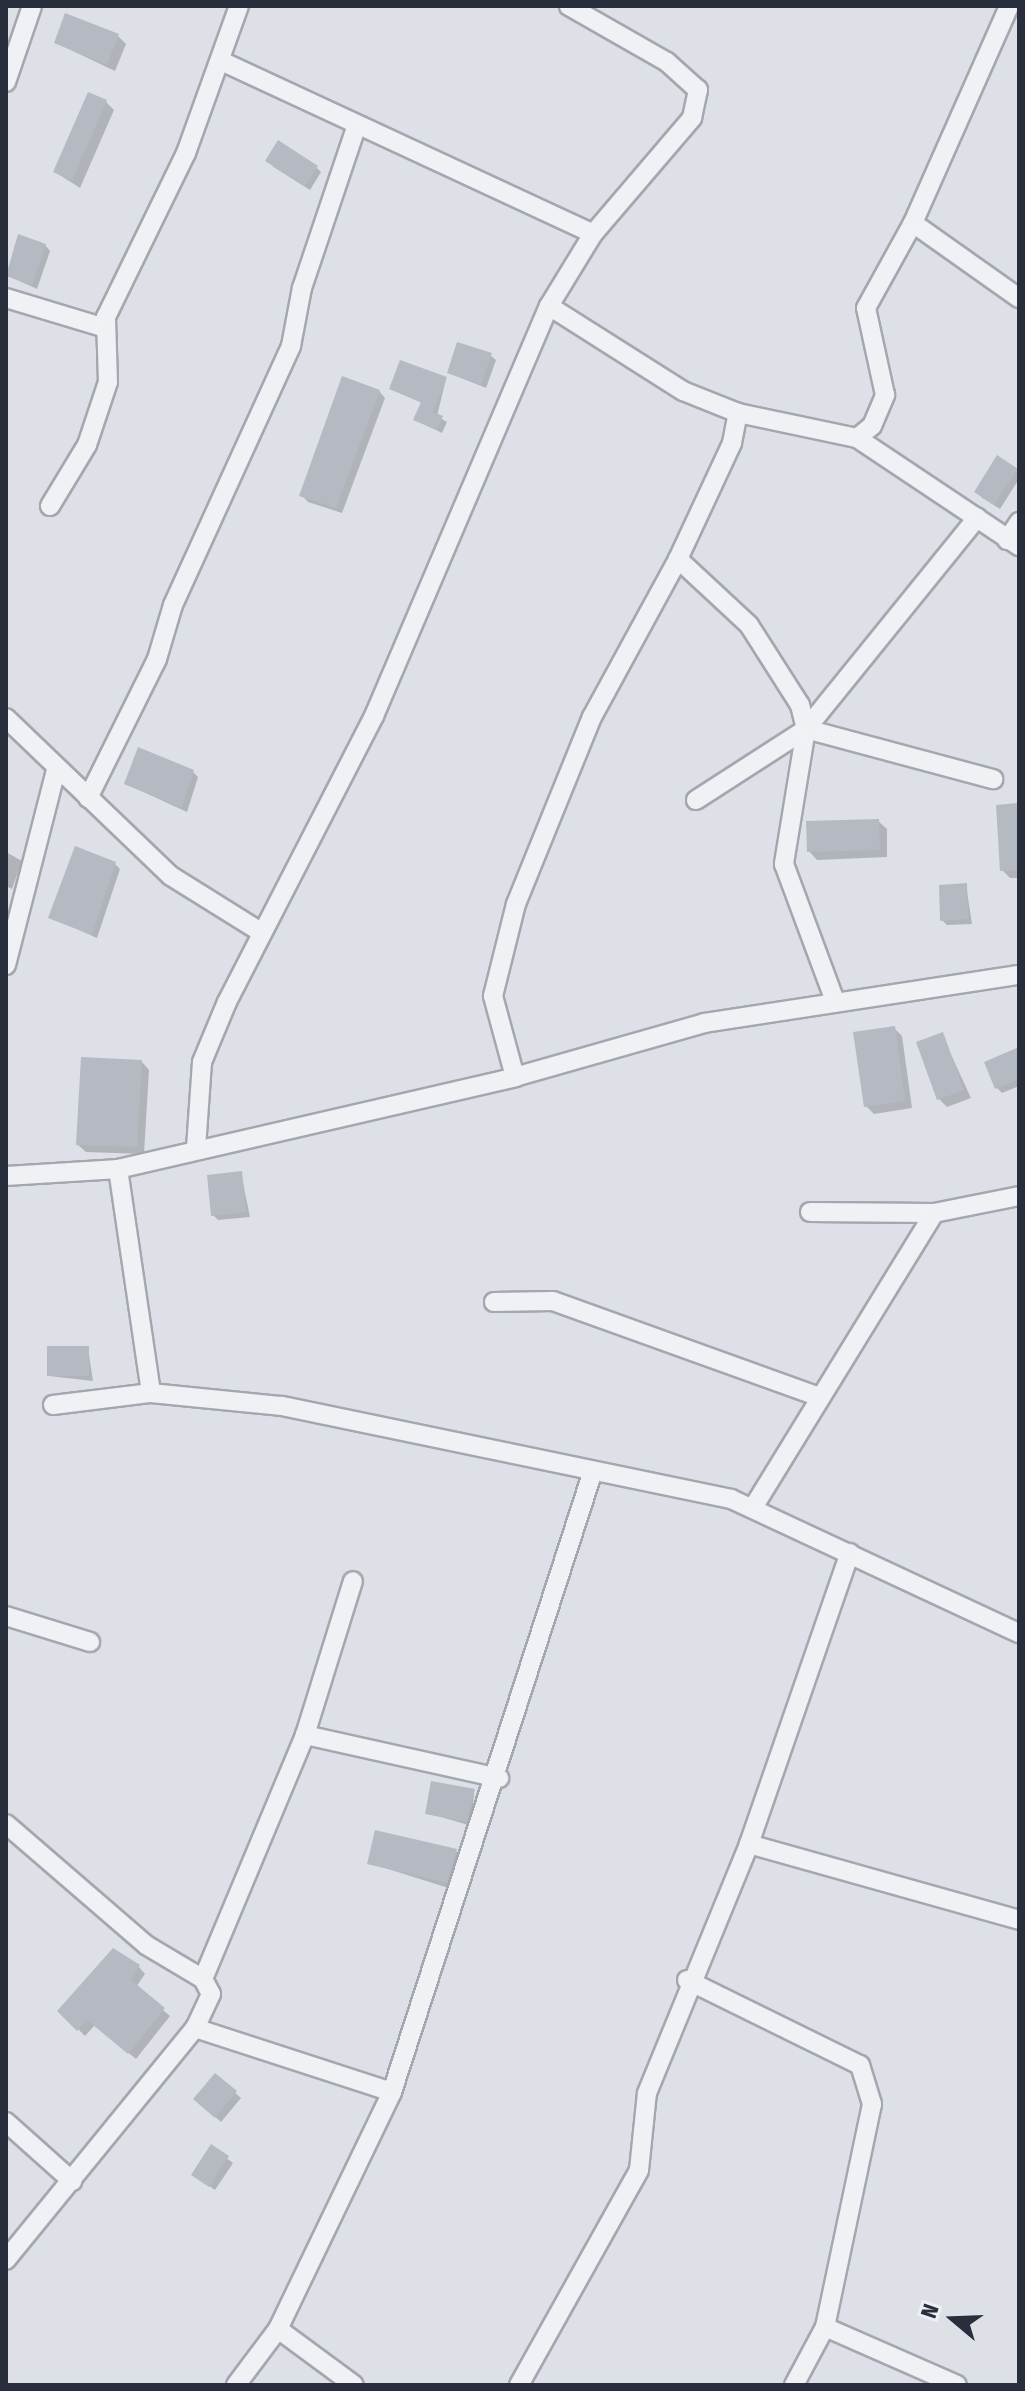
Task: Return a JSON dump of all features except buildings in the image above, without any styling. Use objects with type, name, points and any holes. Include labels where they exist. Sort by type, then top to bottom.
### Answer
[{"type":"street","points":[[6,82],[32,6]]},
{"type":"street","points":[[50,506],[87,445],[108,382],[102,327],[186,153],[239,6]]},
{"type":"street","points":[[196,1148],[202,1062],[261,932],[374,716],[549,306],[593,234],[692,118],[698,90],[667,62],[569,6]]},
{"type":"street","points":[[857,438],[872,426],[885,395],[866,308],[913,223],[1009,6]]},
{"type":"street","points":[[221,61],[356,128],[593,234]]},
{"type":"street","points":[[88,798],[157,659],[173,605],[291,346],[302,288],[356,128]]},
{"type":"street","points":[[913,223],[1019,298]]},
{"type":"street","points":[[6,298],[102,327]]},
{"type":"street","points":[[549,306],[683,391],[738,413],[857,438],[1013,543],[1019,522]]},
{"type":"street","points":[[515,1077],[493,996],[516,904],[592,717],[678,559],[732,443],[738,413]]},
{"type":"street","points":[[696,800],[806,729],[977,518]]},
{"type":"street","points":[[678,559],[749,625],[800,705],[806,729],[784,864],[835,1001]]},
{"type":"street","points":[[6,718],[56,770],[197,896],[261,932]]},
{"type":"street","points":[[806,729],[993,779]]},
{"type":"street","points":[[6,965],[56,770]]},
{"type":"street","points":[[6,1176],[118,1169],[196,1148],[515,1077],[704,1023],[1019,975]]},
{"type":"street","points":[[118,1169],[151,1393]]},
{"type":"street","points":[[810,1212],[934,1213],[1019,1196]]},
{"type":"street","points":[[754,1506],[934,1213]]},
{"type":"street","points":[[494,1302],[553,1301],[819,1397]]},
{"type":"street","points":[[53,1405],[151,1393],[358,1418],[592,1474],[754,1506],[1019,1633]]},
{"type":"street","points":[[236,2385],[278,2329],[392,2092],[499,1778],[592,1474]]},
{"type":"street","points":[[519,2385],[639,2170],[647,2093],[687,1980],[749,1844],[850,1553]]},
{"type":"street","points":[[203,1979],[305,1735],[353,1581]]},
{"type":"street","points":[[6,1616],[90,1642]]},
{"type":"street","points":[[305,1735],[499,1778]]},
{"type":"street","points":[[6,1824],[146,1945],[203,1979],[211,1994],[195,2028],[6,2260]]},
{"type":"street","points":[[749,1844],[1019,1920]]},
{"type":"street","points":[[687,1980],[860,2065],[872,2104],[825,2327],[794,2385]]},
{"type":"street","points":[[195,2028],[392,2092]]},
{"type":"street","points":[[6,2122],[72,2181]]},
{"type":"street","points":[[825,2327],[957,2385]]},
{"type":"street","points":[[278,2329],[354,2385]]}]
